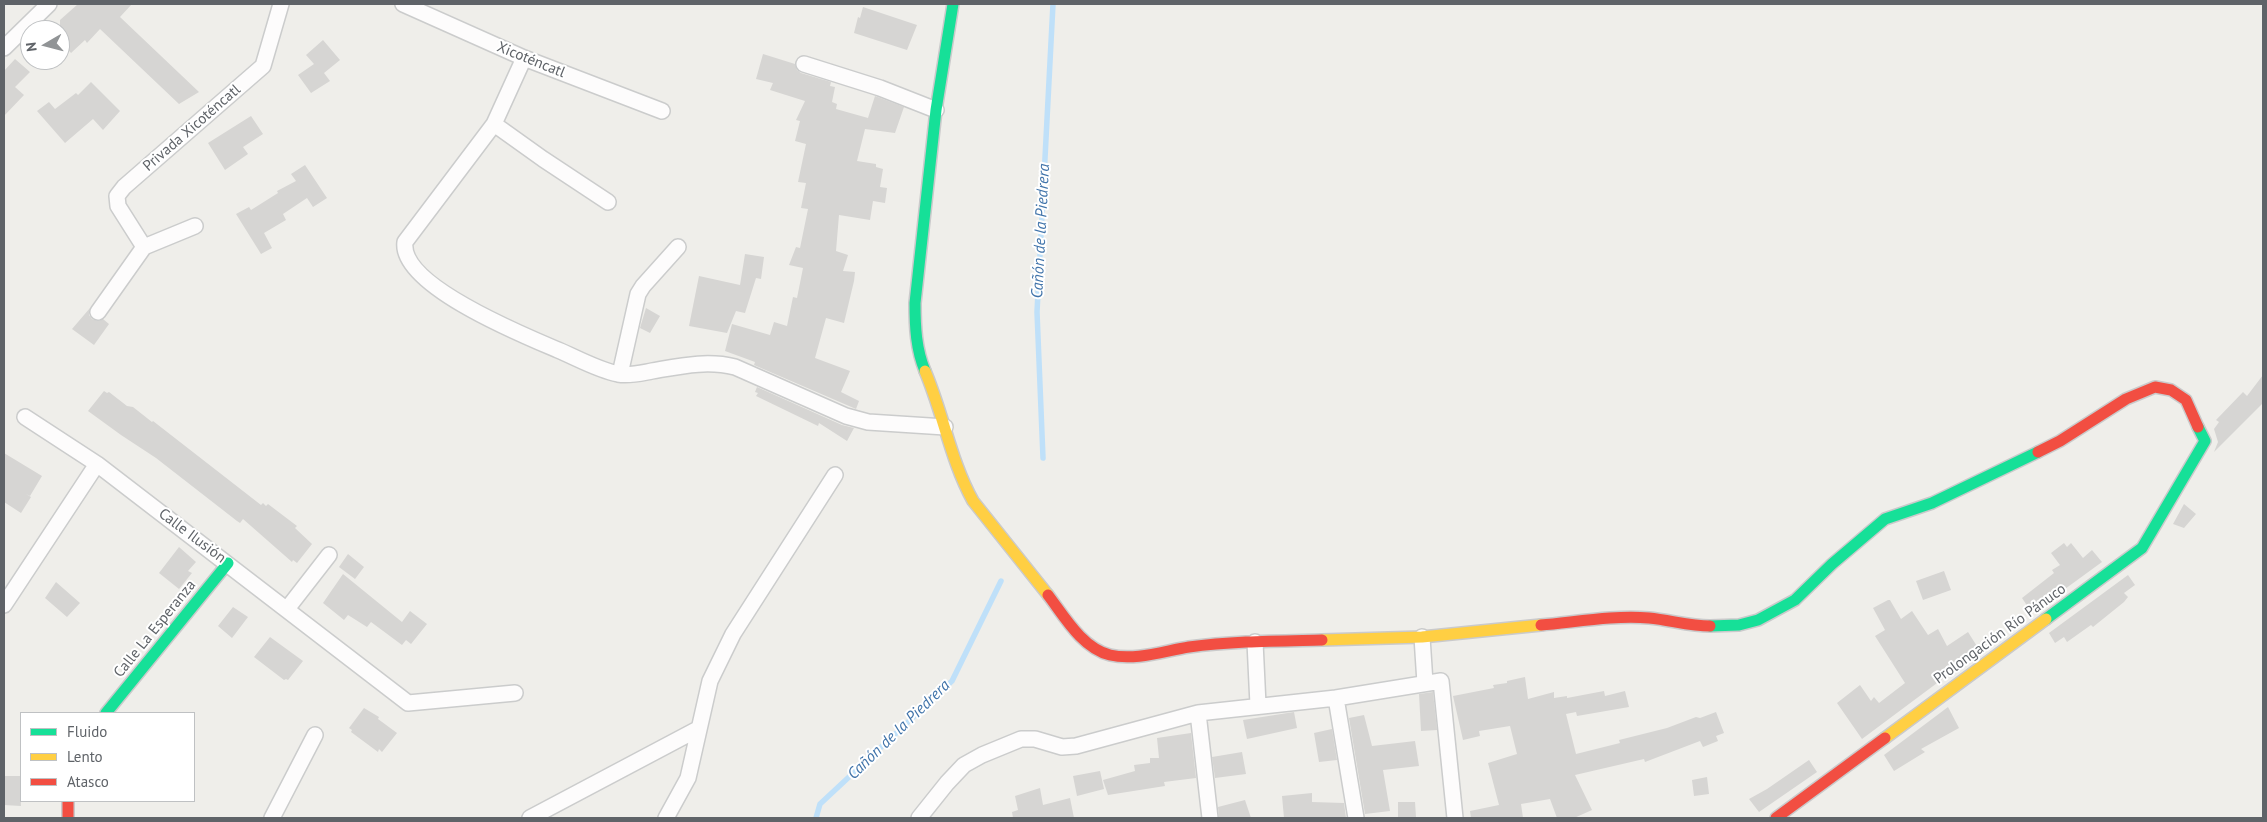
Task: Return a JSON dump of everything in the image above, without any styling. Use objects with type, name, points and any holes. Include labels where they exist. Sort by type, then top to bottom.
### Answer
[{"type":"street","points":[[4,48],[50,4]]},
{"type":"street","name":"Privada Xicoténcatl","points":[[144,247],[118,206],[117,196],[124,187],[263,66],[280,4]]},
{"type":"street","name":"Xicoténcatl","points":[[403,4],[524,58],[662,110]]},
{"type":"street","points":[[953,4],[936,110],[914,303],[915,335],[920,359],[938,402],[957,466],[973,502],[1080,636],[1094,648],[1109,655],[1129,658],[1190,647],[1255,642],[1422,637],[1424,683]]},
{"type":"street","points":[[524,58],[494,124],[405,242],[404,248],[407,256],[428,279],[459,304],[484,318],[607,371],[632,375],[704,362],[720,363],[735,367],[846,416],[868,422],[945,427]]},
{"type":"street","points":[[804,64],[880,88],[936,110]]},
{"type":"street","points":[[494,124],[608,202]]},
{"type":"street","points":[[98,312],[144,247],[195,226]]},
{"type":"street","points":[[620,374],[638,294],[678,247]]},
{"type":"street","name":"Prolongación Río Pánuco","points":[[1422,637],[1602,619],[1648,618],[1698,626],[1718,627],[1758,620],[1795,600],[1832,564],[1885,519],[1932,503],[2060,441],[2126,399],[2155,387],[2171,390],[2186,400],[2205,441],[2152,534],[2134,555],[1920,710],[1776,818]]},
{"type":"street","name":"Calle Ilusión","points":[[26,417],[97,464],[408,703],[514,693]]},
{"type":"street","points":[[4,605],[97,464]]},
{"type":"street","points":[[666,818],[688,778],[710,681],[733,634],[835,475]]},
{"type":"street","points":[[287,609],[329,555]]},
{"type":"street","name":"Calle La Esperanza","points":[[107,712],[228,563]]},
{"type":"street","points":[[1255,642],[1258,705]]},
{"type":"street","points":[[919,818],[964,765],[982,755],[1021,739],[1035,738],[1062,747],[1076,746],[1198,713],[1336,698],[1441,681],[1455,818]]},
{"type":"street","points":[[1336,698],[1356,818]]},
{"type":"street","points":[[1198,713],[1210,818]]},
{"type":"street","points":[[530,818],[698,729]]},
{"type":"street","points":[[272,818],[315,735]]},
{"type":"street","points":[[68,802],[68,818]]},
{"type":"building","points":[[78,4],[132,4],[120,17],[199,92],[179,104],[100,29],[87,43],[85,40],[71,53],[70,20],[60,20]]},
{"type":"building","points":[[863,7],[917,25],[907,50],[854,33]]},
{"type":"building","points":[[323,40],[340,60],[324,73],[330,81],[311,93],[298,75],[314,64],[306,55]]},
{"type":"building","points":[[763,54],[795,64],[797,70],[801,73],[831,82],[830,86],[835,87],[832,102],[837,104],[836,109],[868,118],[875,96],[904,107],[895,133],[865,129],[857,161],[876,164],[876,167],[883,169],[880,187],[887,188],[885,203],[873,201],[870,220],[839,215],[836,251],[848,255],[843,271],[855,272],[854,281],[844,323],[826,318],[815,358],[850,371],[841,392],[859,401],[856,409],[754,365],[755,362],[725,351],[732,324],[770,335],[774,322],[787,326],[793,297],[797,298],[803,268],[789,265],[796,247],[800,248],[808,209],[801,208],[806,183],[798,182],[806,144],[795,141],[800,121],[796,120],[805,101],[770,90],[773,83],[756,79]]},
{"type":"building","points":[[15,59],[20,63],[20,70],[28,70],[30,72],[15,87],[24,95],[4,116],[4,71]]},
{"type":"building","points":[[91,82],[120,111],[103,130],[93,119],[65,143],[37,111],[49,102],[55,109],[76,93],[78,95]]},
{"type":"building","points":[[251,116],[263,134],[243,147],[248,154],[225,170],[208,143]]},
{"type":"building","points":[[305,165],[327,198],[313,207],[307,198],[283,214],[286,220],[264,233],[272,248],[261,254],[236,214],[249,207],[251,210],[278,193],[277,191],[296,181],[291,174]]},
{"type":"building","points":[[745,254],[764,257],[761,279],[756,278],[745,313],[736,311],[727,333],[689,326],[699,276],[740,285]]},
{"type":"building","points":[[90,308],[89,315],[92,319],[98,321],[103,319],[109,324],[94,345],[72,329]]},
{"type":"building","points":[[646,308],[660,316],[650,333],[640,328]]},
{"type":"building","points":[[2263,375],[2263,403],[2214,452],[2218,442],[2214,429],[2219,422],[2216,420],[2243,392],[2247,396]]},
{"type":"building","points":[[757,387],[842,425],[854,428],[847,441],[819,423],[818,426],[756,396],[758,393],[755,392]]},
{"type":"building","points":[[104,391],[109,392],[127,406],[133,407],[261,505],[263,503],[266,506],[268,504],[297,526],[295,528],[312,544],[297,563],[293,560],[292,562],[243,519],[240,523],[237,521],[156,458],[88,411]]},
{"type":"building","points":[[4,453],[42,476],[30,496],[26,494],[31,497],[21,513],[4,502]]},
{"type":"building","points":[[2184,504],[2196,514],[2184,528],[2173,524]]},
{"type":"building","points":[[2064,543],[2067,547],[2071,543],[2083,558],[2092,550],[2102,562],[2032,613],[2022,598],[2054,573],[2052,570],[2060,565],[2051,553]]},
{"type":"building","points":[[179,547],[196,562],[188,571],[192,573],[179,589],[159,573]]},
{"type":"building","points":[[348,554],[364,567],[355,579],[339,567]]},
{"type":"building","points":[[1944,571],[1951,590],[1923,600],[1916,581]]},
{"type":"building","points":[[343,574],[402,622],[410,611],[427,624],[411,644],[406,640],[402,645],[371,622],[367,627],[348,615],[344,620],[323,603]]},
{"type":"building","points":[[2128,575],[2135,585],[2124,593],[2128,597],[2124,602],[2093,627],[2091,625],[2067,642],[2064,637],[2055,643],[2049,633]]},
{"type":"building","points":[[56,582],[80,603],[67,617],[45,598]]},
{"type":"building","points":[[1890,600],[1901,619],[1912,611],[1928,635],[1938,629],[1947,646],[1968,632],[1980,651],[1862,739],[1837,703],[1860,685],[1871,701],[1874,697],[1879,703],[1905,683],[1875,636],[1885,630],[1873,608]]},
{"type":"building","points":[[233,607],[248,617],[232,638],[218,626]]},
{"type":"building","points":[[270,637],[303,661],[288,680],[284,680],[254,657]]},
{"type":"building","points":[[1525,677],[1528,699],[1554,692],[1554,698],[1567,696],[1567,698],[1604,691],[1605,696],[1625,691],[1629,707],[1577,716],[1576,712],[1566,714],[1576,754],[1620,743],[1619,740],[1667,728],[1716,712],[1724,733],[1716,736],[1718,741],[1703,747],[1700,741],[1645,762],[1644,759],[1575,775],[1592,810],[1574,818],[1557,818],[1550,799],[1521,804],[1523,818],[1471,818],[1470,811],[1499,805],[1488,763],[1517,754],[1510,726],[1479,731],[1480,736],[1463,740],[1453,696],[1494,688],[1493,685]]},
{"type":"building","points":[[1433,692],[1437,730],[1421,731],[1419,694]]},
{"type":"building","points":[[1948,707],[1959,728],[1921,749],[1925,752],[1894,771],[1884,755]]},
{"type":"building","points":[[364,708],[379,717],[378,719],[397,733],[382,752],[379,749],[378,752],[351,732],[352,730],[349,728]]},
{"type":"building","points":[[1294,712],[1297,728],[1247,739],[1243,720]]},
{"type":"building","points":[[1364,715],[1372,746],[1415,741],[1419,766],[1383,770],[1390,811],[1365,814],[1349,718]]},
{"type":"building","points":[[1332,729],[1337,760],[1319,762],[1314,733]]},
{"type":"building","points":[[1191,733],[1196,778],[1164,782],[1165,786],[1108,795],[1103,780],[1135,771],[1134,765],[1150,763],[1150,758],[1159,758],[1157,738]]},
{"type":"building","points":[[1242,752],[1246,774],[1215,778],[1212,757]]},
{"type":"building","points":[[1809,760],[1817,772],[1759,812],[1749,799]]},
{"type":"building","points":[[1100,771],[1104,789],[1077,796],[1073,776]]},
{"type":"building","points":[[5,776],[20,776],[21,806],[4,805]]},
{"type":"building","points":[[1707,777],[1709,794],[1694,796],[1692,780]]},
{"type":"building","points":[[1040,788],[1043,805],[1070,798],[1074,818],[1013,818],[1012,812],[1018,810],[1015,796]]},
{"type":"building","points":[[1312,793],[1312,802],[1344,803],[1346,818],[1284,818],[1282,796]]},
{"type":"building","points":[[1245,800],[1251,818],[1219,818],[1218,807]]},
{"type":"building","points":[[1398,802],[1415,802],[1416,817],[1398,818]]},
{"type":"waterway","name":"Cañón de la Piedrera","points":[[1043,458],[1037,312],[1053,4]]},
{"type":"waterway","name":"Cañón de la Piedrera","points":[[816,818],[820,804],[952,681],[1001,581]]},
{"type":"traffic: fast","points":[[925,371],[917,338],[915,303],[936,110],[953,4]]},
{"type":"traffic: fast","points":[[2046,619],[2142,548],[2205,441],[2198,427]]},
{"type":"traffic: fast","points":[[1710,626],[1739,625],[1758,620],[1795,600],[1832,564],[1885,519],[1932,503],[2038,452]]},
{"type":"traffic: fast","points":[[107,712],[228,563]]},
{"type":"traffic: slow","points":[[925,371],[953,454],[973,501],[1048,595]]},
{"type":"traffic: slow","points":[[1885,738],[2046,619]]},
{"type":"traffic: slow","points":[[1322,640],[1422,637],[1541,625]]},
{"type":"traffic: jam","points":[[2038,452],[2060,441],[2126,399],[2155,387],[2171,390],[2186,400],[2198,427]]},
{"type":"traffic: jam","points":[[1048,595],[1067,621],[1091,646],[1110,655],[1120,657],[1150,655],[1189,647],[1222,644],[1322,640]]},
{"type":"traffic: jam","points":[[1541,625],[1636,617],[1710,626]]},
{"type":"traffic: jam","points":[[1776,818],[1885,738]]},
{"type":"traffic: jam","points":[[68,802],[68,818]]}]
